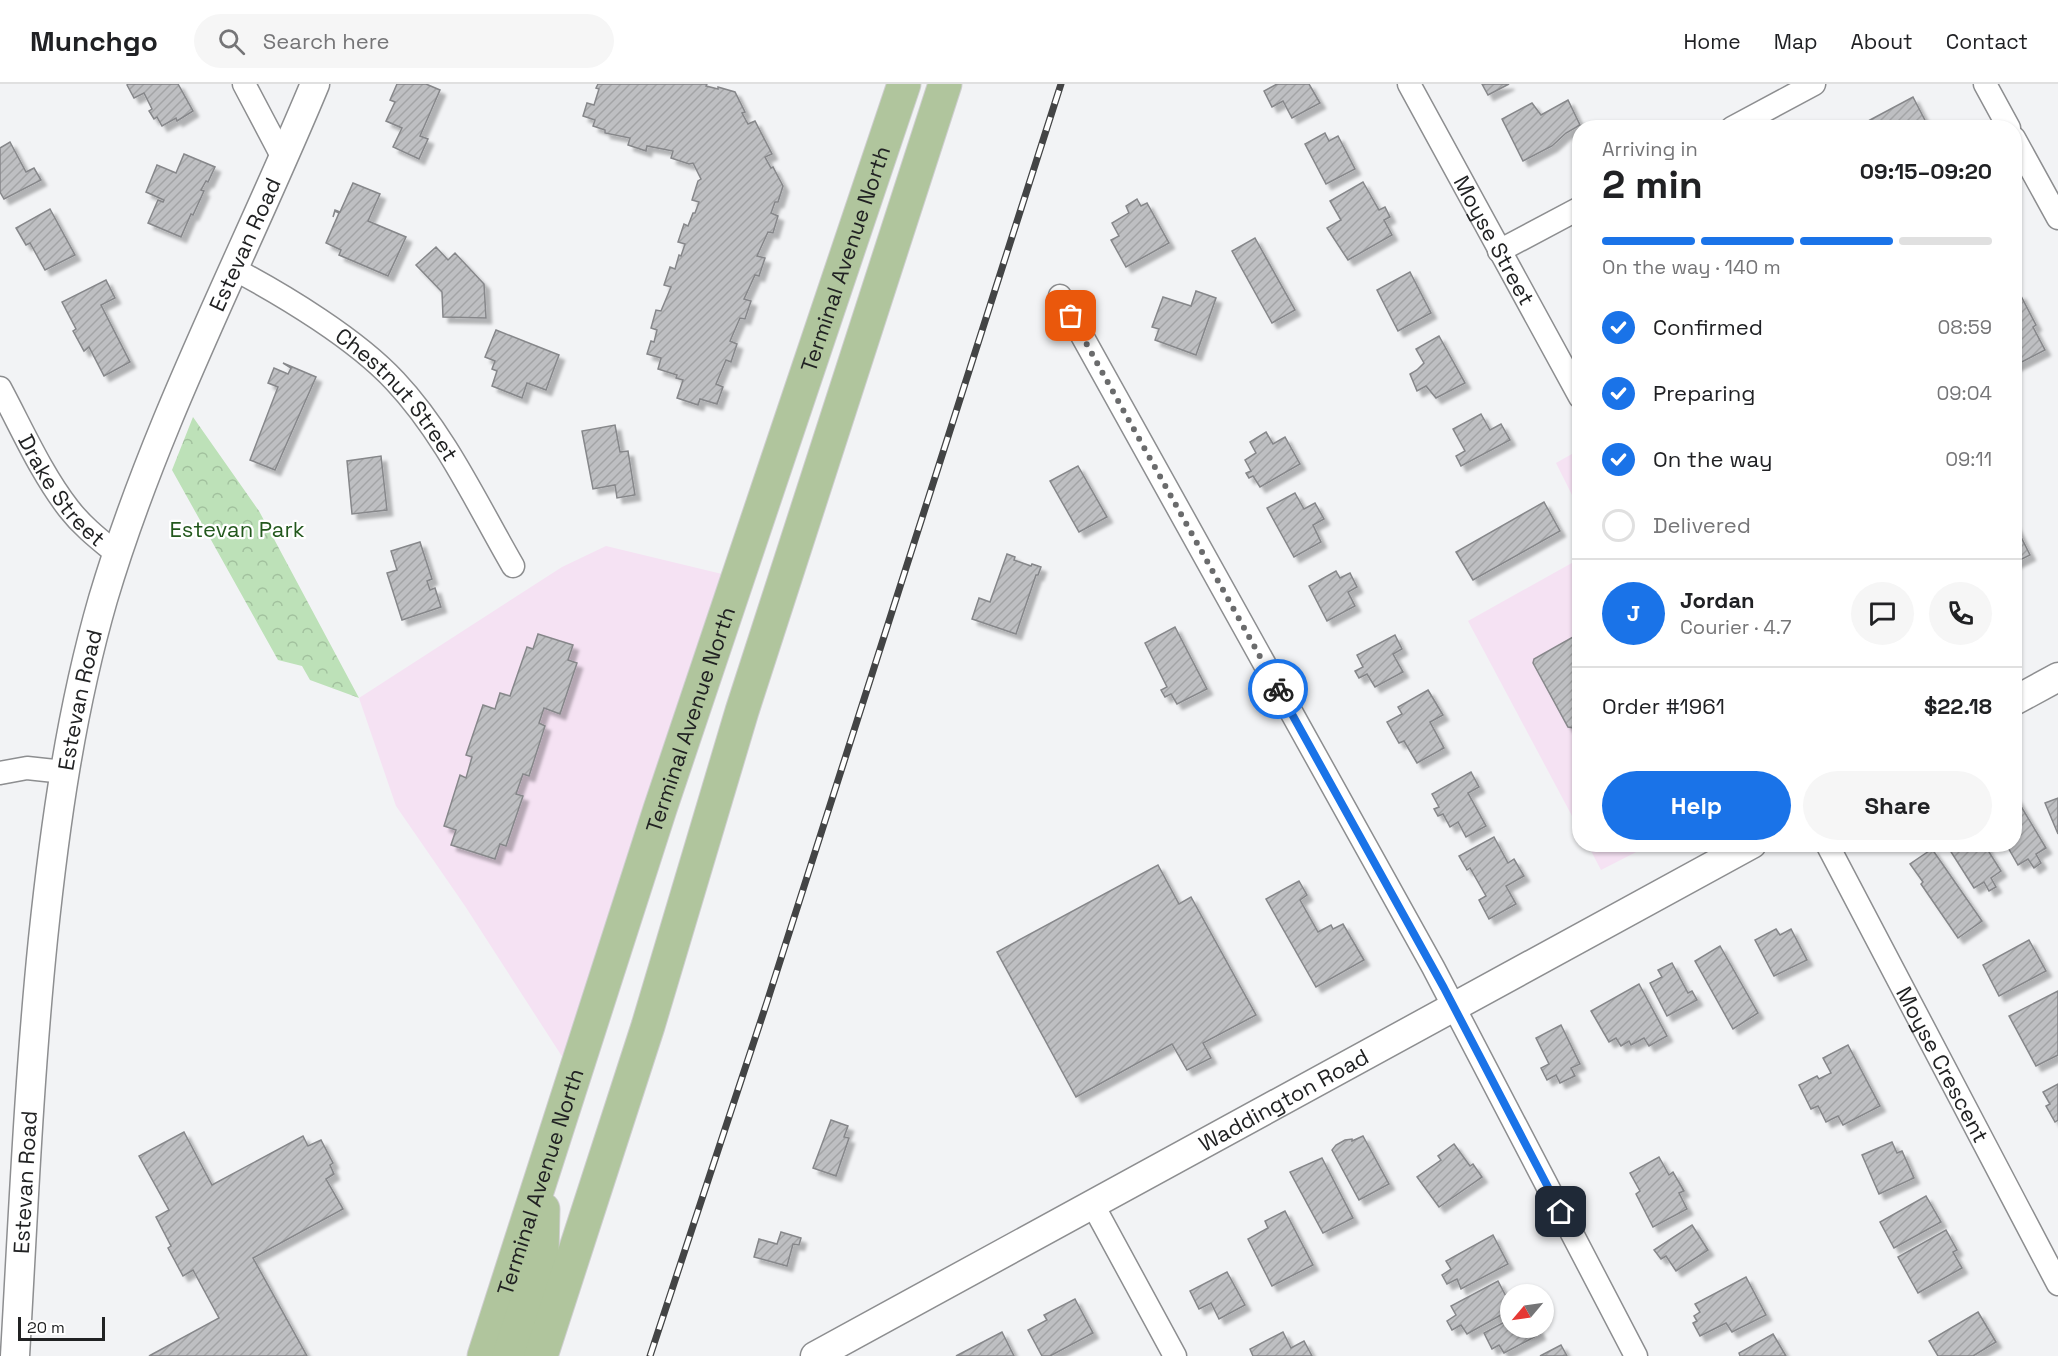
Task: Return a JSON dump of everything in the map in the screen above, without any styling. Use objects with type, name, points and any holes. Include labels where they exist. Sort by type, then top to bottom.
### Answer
[{"type":"main road","name":"Terminal Avenue North","points":[[484,1356],[660,809],[904,84]]},
{"type":"main road","name":"Terminal Avenue North","points":[[541,1356],[648,1026],[757,665],[945,84]]},
{"type":"main road","points":[[509,1356],[542,1256],[544,1174]]},
{"type":"street","points":[[244,84],[283,158]]},
{"type":"street","name":"Estevan Road","points":[[15,1356],[36,1016],[52,854],[64,772],[86,665],[117,554],[165,426],[315,84]]},
{"type":"street","name":"Moyse Street","points":[[1409,84],[1572,383]]},
{"type":"street","points":[[1747,120],[1814,84]]},
{"type":"street","points":[[1985,84],[2005,120]]},
{"type":"street","points":[[2022,153],[2058,218]]},
{"type":"street","points":[[1499,251],[1572,212]]},
{"type":"street","name":"Chestnut Street","points":[[234,269],[268,287],[330,329],[363,352],[394,380],[420,411],[446,450],[513,566]]},
{"type":"street","points":[[1060,296],[1455,1008],[1636,1356]]},
{"type":"street","name":"Drake Street","points":[[0,388],[40,464],[70,510],[84,526],[117,554]]},
{"type":"street","points":[[2022,697],[2058,678]]},
{"type":"street","points":[[0,773],[27,768],[64,772]]},
{"type":"street","name":"Waddington Road","points":[[815,1356],[1738,852]]},
{"type":"street","name":"Moyse Crescent","points":[[1831,852],[2058,1284]]},
{"type":"street","points":[[1093,1205],[1175,1356]]},
{"type":"shaded area","points":[[1572,454],[1572,495],[1556,463]]},
{"type":"shaded area","points":[[606,546],[722,574],[563,1058],[465,906],[396,806],[359,698],[562,567]]},
{"type":"shaded area","points":[[1572,563],[1572,816],[1468,621]]},
{"type":"shaded area","points":[[1592,852],[1636,852],[1601,870]]},
{"type":"green space","name":"Estevan Park","points":[[193,417],[259,511],[359,698],[310,680],[302,666],[278,660],[172,470]]},
{"type":"building","points":[[128,84],[178,84],[193,111],[177,121],[176,118],[162,126],[157,117],[154,119],[149,111],[152,109],[144,93],[134,98]]},
{"type":"building","points":[[397,84],[426,84],[440,90],[420,136],[428,139],[419,159],[393,147],[402,128],[386,121],[395,102],[390,100]]},
{"type":"building","points":[[598,84],[707,84],[706,86],[735,92],[748,124],[755,121],[772,154],[765,157],[783,186],[778,202],[775,202],[771,213],[778,216],[773,233],[768,232],[757,256],[765,258],[759,276],[755,275],[744,299],[751,301],[745,319],[740,318],[730,341],[737,344],[731,362],[726,360],[716,384],[723,387],[717,404],[700,399],[698,405],[677,398],[683,380],[676,378],[677,375],[658,369],[661,358],[647,354],[651,341],[654,342],[657,330],[651,328],[656,310],[661,311],[671,287],[664,285],[670,267],[675,269],[685,244],[678,242],[684,224],[688,226],[699,202],[692,200],[698,181],[701,179],[693,163],[689,164],[671,158],[673,151],[647,146],[646,151],[628,145],[630,138],[605,133],[605,130],[593,126],[595,120],[583,116],[587,103],[594,105],[599,89],[596,88]]},
{"type":"building","points":[[1277,84],[1309,84],[1320,103],[1292,118],[1283,101],[1272,107],[1264,91]]},
{"type":"building","points":[[1482,84],[1509,84],[1488,95]]},
{"type":"building","points":[[1913,97],[1925,120],[1870,120]]},
{"type":"building","points":[[1568,100],[1578,120],[1572,120],[1572,130],[1552,146],[1523,161],[1502,119],[1532,103],[1541,115]]},
{"type":"building","points":[[1325,133],[1329,141],[1338,136],[1355,169],[1326,184],[1305,144]]},
{"type":"building","points":[[10,142],[26,172],[34,168],[41,180],[4,199],[0,192],[0,148]]},
{"type":"building","points":[[184,154],[215,167],[208,182],[206,181],[201,190],[204,191],[181,237],[148,223],[158,200],[163,202],[164,200],[146,192],[157,165],[176,173]]},
{"type":"building","points":[[1363,182],[1379,210],[1385,207],[1390,217],[1384,220],[1392,235],[1348,260],[1327,228],[1341,220],[1330,201]]},
{"type":"building","points":[[353,183],[380,194],[368,221],[406,237],[388,276],[339,255],[341,250],[326,243],[339,213],[335,211],[333,217],[335,210],[340,212]]},
{"type":"building","points":[[1137,199],[1141,206],[1147,203],[1169,243],[1126,267],[1111,240],[1119,236],[1112,223],[1129,213],[1126,206]]},
{"type":"building","points":[[50,209],[75,255],[45,270],[30,243],[26,245],[16,228]]},
{"type":"building","points":[[1255,238],[1295,310],[1272,323],[1232,251]]},
{"type":"building","points":[[436,247],[448,260],[455,253],[484,284],[486,318],[443,317],[442,292],[416,265]]},
{"type":"building","points":[[1410,272],[1431,313],[1398,331],[1377,290]]},
{"type":"building","points":[[106,280],[115,298],[101,305],[130,362],[104,376],[89,347],[84,351],[73,331],[76,329],[62,302]]},
{"type":"building","points":[[1196,291],[1216,298],[1196,355],[1155,340],[1159,329],[1152,327],[1163,297],[1191,306]]},
{"type":"building","points":[[2022,298],[2036,325],[2033,327],[2045,350],[2022,362]]},
{"type":"building","points":[[496,330],[559,355],[546,390],[527,383],[522,398],[492,386],[497,371],[492,369],[495,361],[485,357]]},
{"type":"building","points":[[1439,336],[1465,383],[1436,398],[1426,386],[1417,391],[1410,374],[1424,363],[1416,349]]},
{"type":"building","points":[[283,363],[316,377],[275,470],[250,460],[278,387],[268,383],[274,368],[288,374],[291,368]]},
{"type":"building","points":[[1481,414],[1490,430],[1501,424],[1510,440],[1461,466],[1456,456],[1465,451],[1453,429]]},
{"type":"building","points":[[615,425],[620,452],[628,451],[635,495],[617,498],[615,485],[593,489],[582,431]]},
{"type":"building","points":[[1266,432],[1273,444],[1285,437],[1300,464],[1260,487],[1253,476],[1249,478],[1246,473],[1251,471],[1245,460],[1256,453],[1250,442]]},
{"type":"building","points":[[381,456],[387,510],[352,514],[347,461]]},
{"type":"building","points":[[1078,466],[1107,517],[1079,532],[1050,481]]},
{"type":"building","points":[[1295,493],[1304,509],[1315,503],[1324,519],[1313,525],[1321,542],[1294,557],[1267,508]]},
{"type":"building","points":[[1544,502],[1560,531],[1473,580],[1456,552]]},
{"type":"building","points":[[2022,539],[2030,555],[2022,559]]},
{"type":"building","points":[[420,542],[432,579],[427,581],[430,590],[435,588],[441,607],[402,620],[387,573],[397,570],[391,551]]},
{"type":"building","points":[[1007,554],[1015,557],[1014,560],[1041,567],[1036,575],[1016,634],[972,619],[979,598],[990,602]]},
{"type":"building","points":[[1336,571],[1340,578],[1350,573],[1357,587],[1348,592],[1355,606],[1327,621],[1309,586]]},
{"type":"building","points":[[1175,627],[1207,689],[1177,704],[1171,694],[1165,697],[1161,690],[1167,687],[1145,643]]},
{"type":"building","points":[[538,634],[573,645],[568,660],[577,663],[560,714],[544,708],[539,723],[545,726],[529,776],[523,774],[516,794],[523,796],[506,846],[500,844],[495,859],[451,845],[456,830],[444,826],[460,775],[466,778],[472,757],[466,755],[483,705],[495,709],[500,693],[510,696],[527,647],[533,649]]},
{"type":"building","points":[[1395,635],[1402,649],[1393,654],[1403,672],[1375,687],[1367,674],[1359,678],[1355,671],[1363,667],[1357,655]]},
{"type":"building","points":[[1572,638],[1572,728],[1568,727],[1533,663],[1534,659]]},
{"type":"building","points":[[1428,690],[1443,715],[1430,722],[1444,748],[1417,763],[1404,741],[1399,743],[1387,722],[1402,714],[1398,707]]},
{"type":"building","points":[[1471,772],[1479,787],[1468,793],[1486,826],[1466,837],[1458,822],[1450,827],[1443,814],[1438,816],[1434,809],[1439,807],[1432,794]]},
{"type":"building","points":[[2058,798],[2058,834],[2045,803]]},
{"type":"building","points":[[2022,808],[2046,848],[2036,854],[2041,863],[2034,868],[2028,859],[2018,865],[2011,852],[2022,852]]},
{"type":"building","points":[[1494,837],[1508,863],[1514,859],[1524,876],[1506,886],[1516,904],[1489,919],[1479,900],[1486,896],[1470,868],[1467,870],[1459,856]]},
{"type":"building","points":[[1928,852],[1934,852],[1982,921],[1958,938],[1910,864]]},
{"type":"building","points":[[1951,852],[1989,852],[2001,871],[1991,878],[1996,887],[1989,891],[1984,882],[1974,888]]},
{"type":"building","points":[[1158,865],[1179,904],[1191,897],[1256,1015],[1203,1043],[1211,1058],[1187,1070],[1172,1044],[1076,1097],[997,952]]},
{"type":"building","points":[[1299,881],[1307,895],[1300,900],[1318,932],[1331,925],[1333,929],[1343,924],[1364,960],[1316,987],[1266,899]]},
{"type":"building","points":[[1776,929],[1780,935],[1791,929],[1807,960],[1774,976],[1755,940]]},
{"type":"building","points":[[2029,940],[2046,971],[1999,996],[1983,965]]},
{"type":"building","points":[[1720,946],[1758,1013],[1733,1029],[1695,961]]},
{"type":"building","points":[[1672,963],[1688,993],[1692,991],[1697,1000],[1667,1016],[1650,983],[1662,977],[1658,970]]},
{"type":"building","points":[[1639,984],[1667,1036],[1649,1046],[1644,1038],[1631,1045],[1629,1041],[1621,1046],[1616,1038],[1609,1042],[1591,1011]]},
{"type":"building","points":[[2058,991],[2058,1055],[2036,1066],[2009,1016]]},
{"type":"building","points":[[1561,1025],[1580,1064],[1571,1068],[1575,1076],[1560,1083],[1556,1075],[1547,1080],[1541,1068],[1549,1064],[1536,1038]]},
{"type":"building","points":[[1848,1045],[1880,1106],[1843,1125],[1838,1116],[1826,1122],[1818,1106],[1811,1109],[1799,1085],[1817,1076],[1819,1079],[1831,1073],[1823,1058]]},
{"type":"building","points":[[2058,1084],[2058,1120],[2055,1122],[2046,1106],[2050,1104],[2043,1092]]},
{"type":"building","points":[[831,1120],[848,1126],[844,1137],[849,1138],[836,1176],[813,1168]]},
{"type":"building","points":[[184,1132],[212,1185],[303,1136],[308,1146],[321,1140],[333,1163],[330,1165],[334,1174],[326,1179],[343,1209],[253,1258],[307,1356],[149,1356],[219,1318],[193,1270],[183,1276],[168,1248],[171,1246],[156,1217],[169,1210],[139,1156]]},
{"type":"building","points":[[1363,1136],[1389,1184],[1359,1200],[1332,1150],[1345,1140],[1352,1139],[1352,1141]]},
{"type":"building","points":[[1892,1142],[1897,1153],[1902,1151],[1914,1178],[1879,1194],[1862,1155]]},
{"type":"building","points":[[1454,1144],[1470,1166],[1473,1164],[1482,1177],[1439,1207],[1417,1177],[1441,1160],[1438,1156]]},
{"type":"building","points":[[1659,1157],[1669,1175],[1673,1172],[1684,1191],[1679,1193],[1687,1209],[1653,1227],[1636,1194],[1640,1191],[1630,1173]]},
{"type":"building","points":[[1322,1158],[1353,1218],[1323,1233],[1290,1172]]},
{"type":"building","points":[[1926,1196],[1941,1222],[1894,1248],[1880,1222]]},
{"type":"building","points":[[1285,1211],[1313,1265],[1272,1286],[1248,1239],[1268,1228],[1265,1221]]},
{"type":"building","points":[[1692,1225],[1708,1250],[1676,1271],[1666,1256],[1661,1259],[1654,1250]]},
{"type":"building","points":[[1946,1230],[1957,1250],[1953,1252],[1962,1268],[1918,1293],[1898,1257]]},
{"type":"building","points":[[781,1232],[801,1238],[799,1245],[793,1244],[787,1266],[754,1257],[759,1239],[777,1244]]},
{"type":"building","points":[[1493,1235],[1508,1264],[1461,1289],[1457,1279],[1447,1284],[1442,1275],[1451,1269],[1446,1261]]},
{"type":"building","points":[[1227,1272],[1245,1305],[1219,1319],[1211,1303],[1199,1309],[1190,1291]]},
{"type":"building","points":[[1746,1277],[1766,1315],[1732,1332],[1726,1323],[1700,1336],[1693,1323],[1697,1321],[1694,1316],[1700,1312],[1695,1304]]},
{"type":"building","points":[[1498,1281],[1500,1285],[1500,1316],[1467,1334],[1461,1325],[1452,1330],[1447,1321],[1456,1315],[1451,1306]]},
{"type":"building","points":[[1075,1299],[1093,1333],[1050,1356],[1042,1356],[1028,1330],[1047,1320],[1044,1315]]},
{"type":"building","points":[[1978,1312],[1996,1342],[1973,1356],[1938,1356],[1929,1341]]},
{"type":"building","points":[[1500,1324],[1500,1338],[1532,1338],[1504,1353],[1499,1345],[1492,1349],[1484,1333]]},
{"type":"building","points":[[1002,1332],[1014,1356],[956,1356]]},
{"type":"building","points":[[1283,1332],[1291,1348],[1304,1341],[1312,1356],[1253,1356],[1250,1349]]},
{"type":"building","points":[[1773,1334],[1786,1356],[1740,1356],[1739,1353]]},
{"type":"building","points":[[1561,1345],[1567,1356],[1540,1356]]},
{"type":"railway","points":[[650,1356],[767,1002],[1061,84]]},
{"type":"way so far","points":[[1071,316],[1278,689]]},
{"type":"route","points":[[1278,689],[1444,988],[1561,1212]]}]
